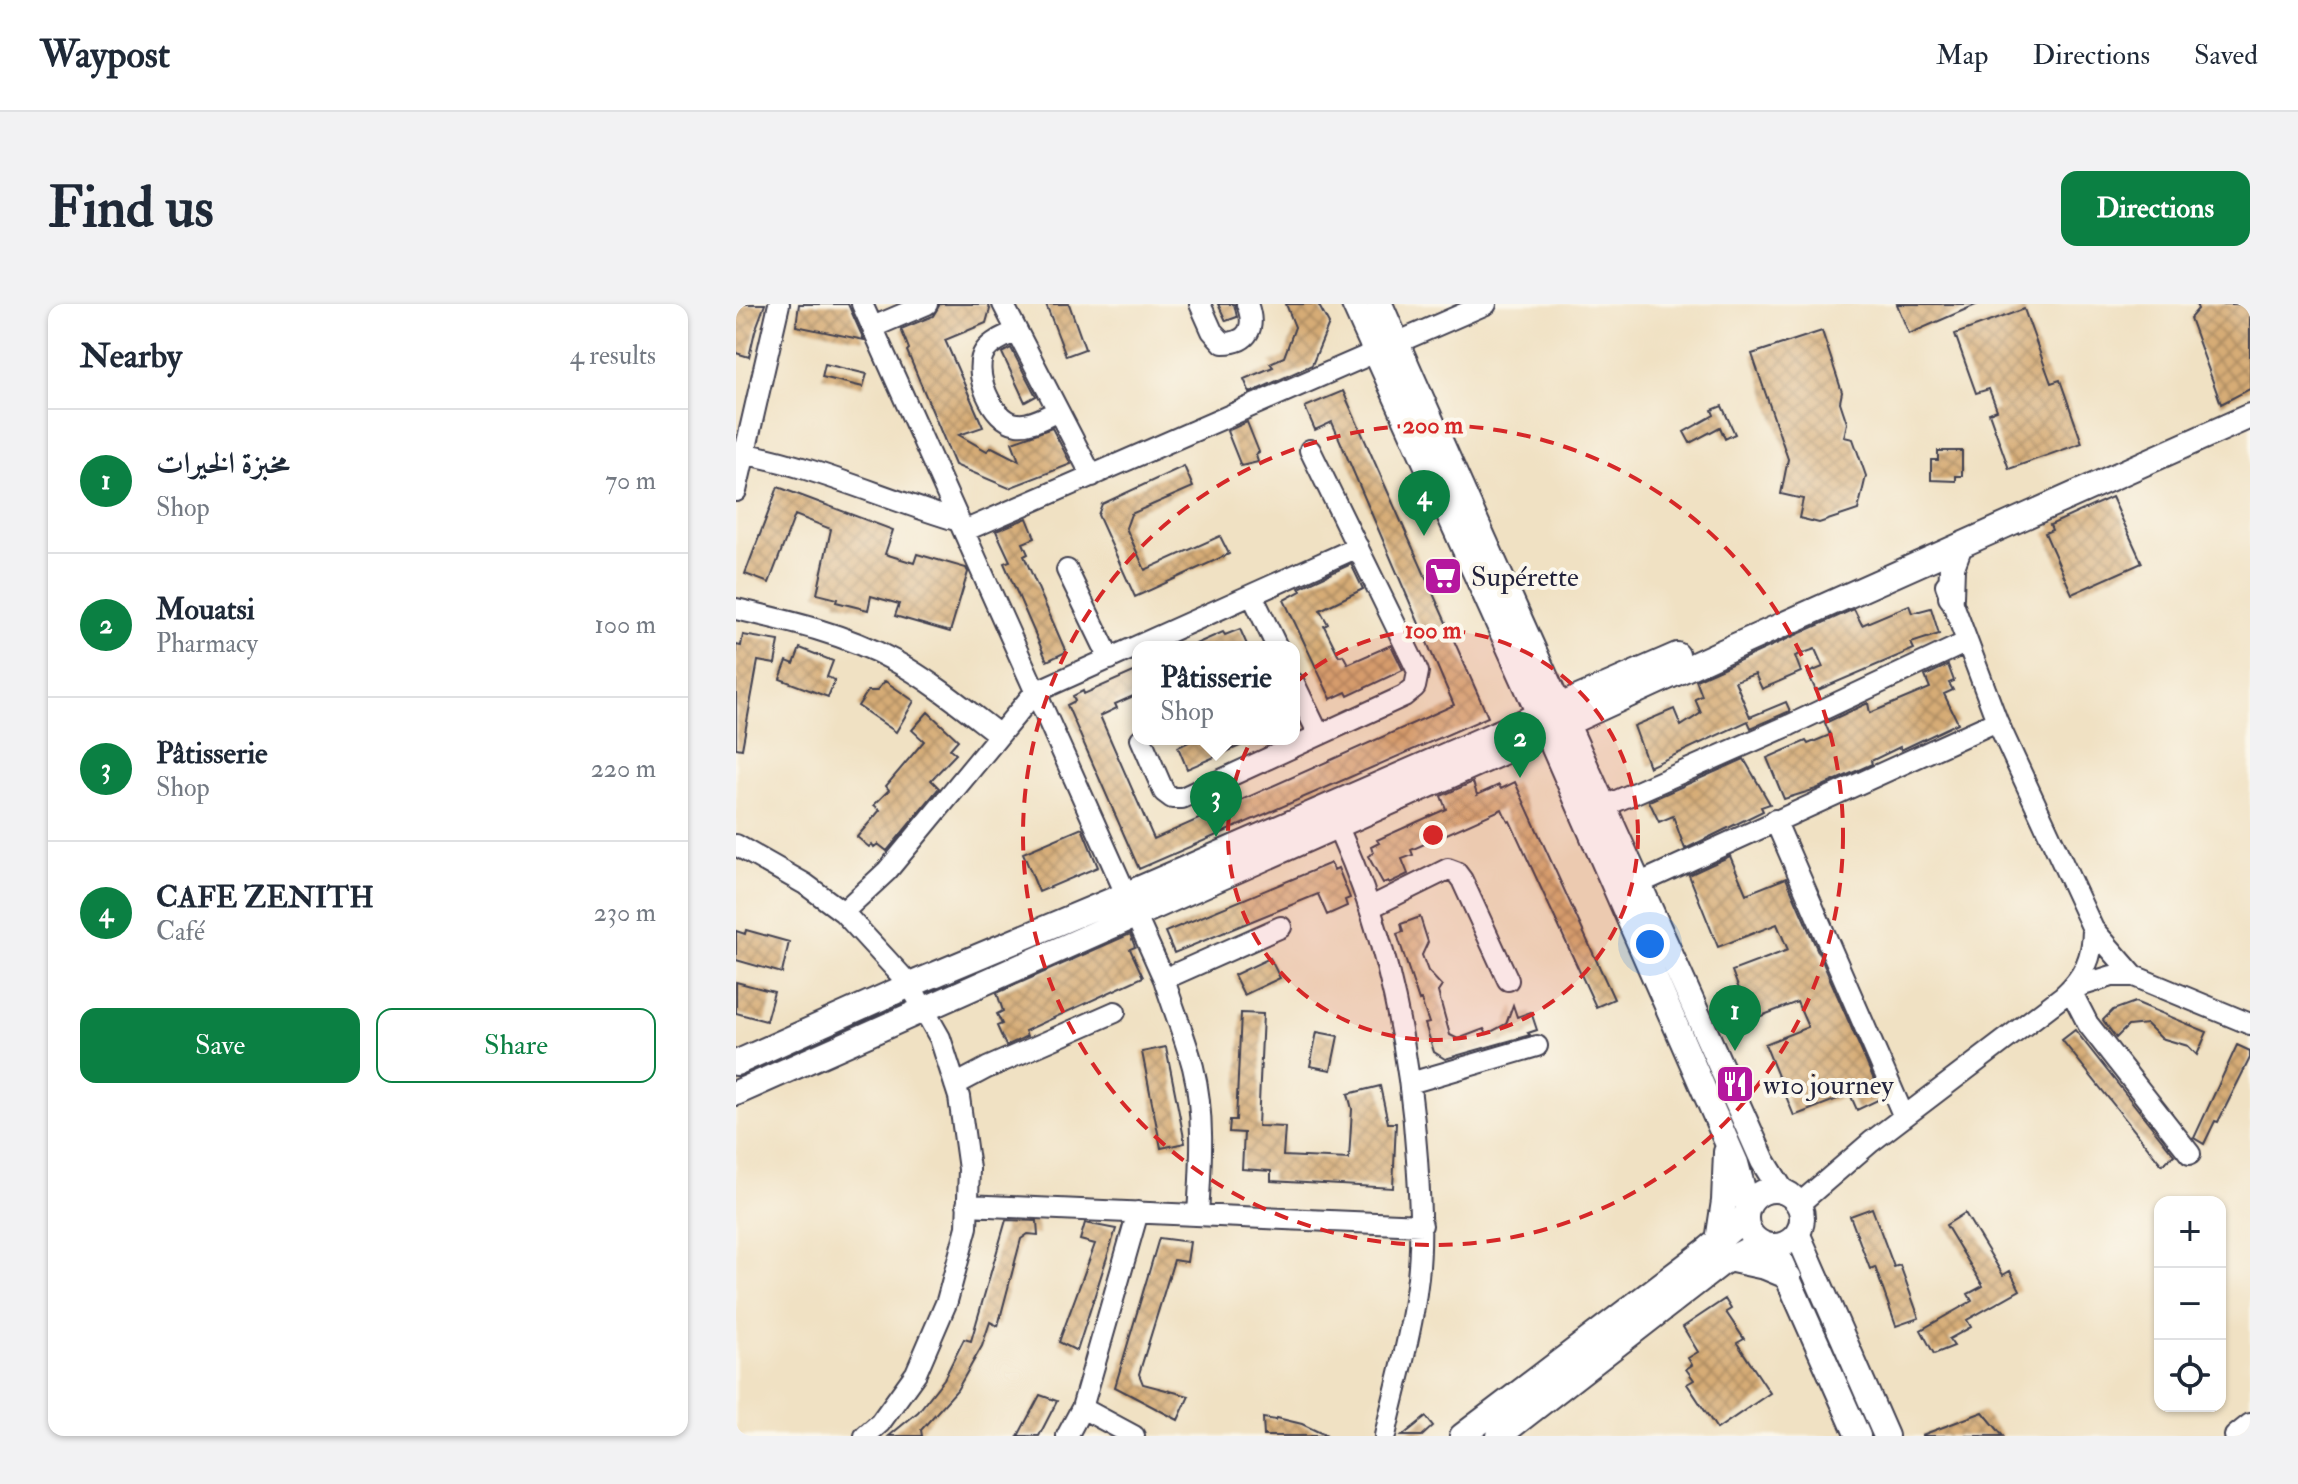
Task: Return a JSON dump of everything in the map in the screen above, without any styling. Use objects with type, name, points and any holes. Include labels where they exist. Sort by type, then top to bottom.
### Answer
[{"type":"main road","points":[[1354,304],[1387,348],[1552,719],[1741,1178],[1749,1232],[1767,1245],[1789,1277],[1858,1436]]},
{"type":"main road","points":[[1380,304],[1387,348]]},
{"type":"main road","points":[[736,1063],[910,985],[1131,904],[1333,816],[1933,552],[2250,402]]},
{"type":"main road","points":[[1933,552],[1959,548],[2250,416]]},
{"type":"main road","points":[[1951,597],[1952,567],[1959,548]]},
{"type":"main road","points":[[1462,1436],[1723,1250],[1787,1244],[1798,1235],[1803,1219],[1763,1161],[1605,806],[1552,719]]},
{"type":"main road","points":[[736,1093],[925,1009],[1131,904]]},
{"type":"main road","points":[[1723,1250],[1726,1141]]},
{"type":"main road","points":[[1499,1436],[1723,1250],[1757,1195],[1765,1192],[1790,1197]]},
{"type":"main road","points":[[1798,1235],[1886,1436]]},
{"type":"main road","points":[[1723,1250],[1789,1277]]},
{"type":"street","points":[[736,491],[740,452],[779,304]]},
{"type":"street","points":[[862,304],[1164,979],[1193,1068],[1201,1133],[1198,1214]]},
{"type":"street","points":[[873,327],[927,304]]},
{"type":"street","points":[[1003,304],[1092,476]]},
{"type":"street","points":[[1200,304],[1212,331],[1223,343],[1241,340],[1248,335],[1252,318],[1247,304]]},
{"type":"street","points":[[740,452],[806,469],[962,526],[1092,476],[1486,304]]},
{"type":"street","points":[[1017,331],[992,344],[982,356],[980,372],[993,404],[1006,420],[1019,424],[1033,422],[1058,411]]},
{"type":"street","points":[[1300,743],[1410,693],[1418,680],[1415,665],[1310,450]]},
{"type":"street","points":[[1150,641],[1358,547]]},
{"type":"street","points":[[1933,552],[1997,721],[2093,929],[2134,976]]},
{"type":"street","points":[[1067,570],[1110,659]]},
{"type":"street","points":[[1252,595],[1274,641]]},
{"type":"street","points":[[736,609],[815,629],[892,659],[931,683],[998,734]]},
{"type":"street","points":[[1605,806],[1790,725],[1967,642]]},
{"type":"street","points":[[843,912],[887,871],[1035,692],[1132,649]]},
{"type":"street","points":[[1300,695],[1319,735]]},
{"type":"street","points":[[1640,883],[1997,721]]},
{"type":"street","points":[[1144,745],[1164,792],[1177,798],[1296,745]]},
{"type":"street","points":[[1333,816],[1371,907],[1394,988],[1410,1083],[1422,1225],[1416,1294],[1385,1436]]},
{"type":"street","points":[[1775,820],[1904,1117]]},
{"type":"street","points":[[736,845],[805,884],[843,912],[910,985],[940,1038],[955,1085],[969,1169],[967,1227],[947,1301],[916,1373],[880,1423],[865,1436]]},
{"type":"street","points":[[1371,907],[1448,869],[1453,870],[1462,880],[1508,980]]},
{"type":"street","points":[[1164,979],[1281,927]]},
{"type":"street","points":[[1790,1197],[1904,1117],[2070,989],[2088,966],[2093,929]]},
{"type":"street","points":[[2070,989],[2112,976],[2134,976],[2250,1024]]},
{"type":"street","points":[[2070,989],[2088,1024],[2190,1154]]},
{"type":"street","points":[[955,1085],[1115,1012]]},
{"type":"street","points":[[1410,1083],[1537,1046]]},
{"type":"street","points":[[967,1205],[1422,1225]]},
{"type":"street","points":[[1067,1436],[1082,1408],[1138,1212]]},
{"type":"street","points":[[1082,1408],[1134,1436]]},
{"type":"street","points":[[2235,1436],[2250,1424]]},
{"type":"building","points":[[736,304],[765,304],[749,357],[736,353]]},
{"type":"building","points":[[799,304],[848,304],[864,340],[796,326]]},
{"type":"building","points":[[940,304],[988,304],[990,309],[986,323],[945,340],[983,427],[959,435],[987,451],[992,447],[1019,461],[1012,442],[1052,428],[1071,464],[1009,488],[955,465],[907,351],[909,349],[901,329],[933,316]]},
{"type":"building","points":[[1046,304],[1069,304],[1085,349],[1066,356]]},
{"type":"building","points":[[1218,304],[1234,304],[1237,317],[1226,321]]},
{"type":"building","points":[[1286,304],[1318,304],[1329,324],[1312,365],[1250,393],[1244,379],[1273,367],[1270,363],[1284,357],[1295,327]]},
{"type":"building","points":[[1897,304],[1978,304],[1909,334]]},
{"type":"building","points":[[2196,304],[2250,304],[2250,389],[2221,404],[2190,318],[2198,309]]},
{"type":"building","points":[[2024,309],[2051,383],[2060,380],[2082,443],[2009,469],[1989,413],[1997,410],[1989,389],[1976,393],[1955,334]]},
{"type":"building","points":[[1822,331],[1842,392],[1840,402],[1847,423],[1844,437],[1853,439],[1866,476],[1858,510],[1819,523],[1799,518],[1803,499],[1781,494],[1788,459],[1752,354]]},
{"type":"building","points":[[1011,348],[1036,396],[1025,402],[1002,353]]},
{"type":"building","points":[[825,364],[867,374],[863,387],[822,377]]},
{"type":"building","points":[[1343,391],[1488,717],[1139,869],[1067,705],[1075,701],[1073,696],[1132,673],[1132,697],[1115,704],[1117,708],[1100,716],[1154,839],[1454,705],[1332,422],[1315,430],[1305,407]]},
{"type":"building","points":[[1722,406],[1735,434],[1725,439],[1720,427],[1690,443],[1684,432],[1714,415],[1712,410]]},
{"type":"building","points":[[1247,422],[1259,452],[1256,454],[1258,462],[1241,466],[1227,431]]},
{"type":"building","points":[[1938,451],[1962,451],[1962,476],[1956,476],[1956,481],[1931,480],[1931,460],[1938,460]]},
{"type":"building","points":[[1184,466],[1193,487],[1131,514],[1126,528],[1145,570],[1220,536],[1229,554],[1135,597],[1098,515],[1102,504]]},
{"type":"building","points":[[778,487],[893,530],[885,554],[914,563],[917,554],[966,568],[968,572],[950,632],[895,616],[899,604],[871,596],[868,610],[817,594],[831,529],[795,515],[769,583],[745,574]]},
{"type":"building","points":[[2112,497],[2142,563],[2072,594],[2045,533],[2052,530],[2050,525]]},
{"type":"building","points":[[1027,518],[1035,538],[1023,543],[1028,554],[1024,556],[1066,652],[1047,661],[1004,563],[1010,561],[996,531]]},
{"type":"building","points":[[1351,564],[1363,589],[1320,610],[1328,624],[1324,626],[1339,656],[1343,655],[1348,664],[1391,645],[1403,670],[1348,696],[1346,692],[1331,699],[1284,600],[1301,591],[1299,588]]},
{"type":"building","points":[[1909,605],[1912,613],[1931,608],[1939,634],[1911,643],[1914,649],[1816,691],[1808,673],[1823,667],[1815,649],[1795,656],[1801,672],[1762,689],[1755,674],[1735,681],[1750,717],[1786,702],[1790,711],[1751,728],[1748,721],[1649,767],[1634,726],[1674,709],[1681,726],[1701,713],[1695,699],[1702,696],[1696,680],[1854,609],[1862,625]]},
{"type":"building","points":[[1240,629],[1245,641],[1203,641],[1223,632],[1225,635]]},
{"type":"building","points":[[743,635],[779,641],[775,664],[758,661],[742,749],[736,748],[736,645],[741,646]]},
{"type":"building","points":[[800,648],[833,661],[827,677],[835,680],[828,697],[780,679],[787,661],[794,664]]},
{"type":"building","points":[[1948,665],[1954,681],[1949,683],[1953,690],[1944,694],[1958,723],[1901,750],[1900,747],[1871,761],[1872,764],[1816,789],[1784,799],[1767,758],[1806,741],[1808,744],[1830,735],[1825,723],[1868,703],[1870,713],[1930,688],[1925,676]]},
{"type":"building","points":[[885,681],[914,701],[896,732],[858,706],[868,691],[876,691]]},
{"type":"building","points":[[928,712],[958,740],[950,749],[956,754],[931,780],[939,788],[887,851],[878,844],[869,847],[857,837],[880,810],[874,805],[889,790],[886,786],[924,741],[912,730]]},
{"type":"building","points":[[1182,745],[1242,745],[1187,769],[1178,747]]},
{"type":"building","points":[[1744,759],[1770,804],[1761,807],[1763,811],[1685,849],[1673,816],[1659,822],[1649,801]]},
{"type":"building","points":[[1473,782],[1477,795],[1515,782],[1614,999],[1596,1007],[1502,809],[1411,850],[1413,855],[1402,859],[1408,874],[1383,883],[1368,856],[1373,853],[1371,847],[1379,843],[1377,840],[1446,809],[1441,796]]},
{"type":"building","points":[[1082,828],[1098,867],[1039,892],[1023,853]]},
{"type":"building","points":[[1730,856],[1746,894],[1786,878],[1882,1098],[1857,1110],[1850,1094],[1794,1116],[1765,1044],[1808,1027],[1797,1002],[1751,1020],[1732,971],[1788,950],[1777,924],[1718,947],[1689,875]]},
{"type":"building","points":[[1331,863],[1334,870],[1338,868],[1350,898],[1345,900],[1347,906],[1327,915],[1318,894],[1174,953],[1165,932]]},
{"type":"building","points":[[1420,917],[1428,942],[1422,955],[1428,971],[1442,986],[1438,992],[1450,1035],[1458,1039],[1484,1029],[1487,1034],[1506,1024],[1513,1005],[1517,1017],[1531,1012],[1537,1030],[1528,1033],[1530,1035],[1445,1059],[1434,1052],[1425,1024],[1429,1023],[1397,934],[1403,932],[1401,924]]},
{"type":"building","points":[[746,930],[789,942],[782,973],[736,960],[736,931],[745,934]]},
{"type":"building","points":[[1130,934],[1135,947],[1130,949],[1143,977],[1025,1031],[1027,1036],[1006,1046],[997,1026],[1002,1024],[997,1014],[1003,1011],[997,993]]},
{"type":"building","points":[[1270,958],[1280,978],[1244,995],[1234,975]]},
{"type":"building","points":[[736,982],[774,992],[766,1021],[736,1013]]},
{"type":"building","points":[[2135,1002],[2207,1032],[2197,1055],[2188,1046],[2161,1038],[2147,1024],[2128,1026],[2116,1038],[2103,1020],[2113,1010]]},
{"type":"building","points":[[1241,1013],[1263,1014],[1258,1126],[1285,1127],[1283,1156],[1349,1159],[1352,1109],[1348,1094],[1380,1086],[1388,1123],[1396,1123],[1393,1188],[1271,1181],[1271,1171],[1242,1169],[1244,1133],[1229,1132],[1230,1120],[1236,1120]]},
{"type":"building","points":[[2075,1030],[2174,1155],[2162,1165],[2062,1040]]},
{"type":"building","points":[[1317,1032],[1338,1036],[1331,1070],[1310,1066]]},
{"type":"building","points":[[2237,1045],[2250,1051],[2250,1058],[2204,1144],[2194,1138]]},
{"type":"building","points":[[1166,1047],[1185,1143],[1161,1148],[1142,1052]]},
{"type":"building","points":[[1872,1208],[1894,1267],[1900,1265],[1919,1318],[1896,1326],[1875,1267],[1870,1269],[1850,1216]]},
{"type":"building","points":[[1965,1213],[2003,1275],[2010,1271],[2020,1290],[1967,1320],[1971,1327],[1949,1339],[1954,1346],[1934,1354],[1921,1330],[1972,1301],[1968,1294],[1983,1286],[1946,1225]]},
{"type":"building","points":[[1006,1220],[1037,1221],[1038,1235],[1028,1234],[1021,1239],[998,1326],[990,1322],[982,1346],[957,1390],[921,1430],[922,1436],[889,1436],[918,1412],[944,1379],[964,1339],[971,1341]]},
{"type":"building","points":[[1085,1223],[1116,1229],[1077,1351],[1059,1342],[1095,1244],[1080,1240]]},
{"type":"building","points":[[1159,1238],[1190,1242],[1187,1262],[1174,1260],[1139,1374],[1143,1384],[1189,1396],[1178,1420],[1115,1387]]},
{"type":"building","points":[[1725,1299],[1731,1309],[1726,1312],[1744,1339],[1737,1343],[1770,1393],[1717,1429],[1687,1384],[1694,1380],[1686,1369],[1692,1365],[1688,1358],[1698,1352],[1683,1327]]},
{"type":"building","points":[[1040,1395],[1057,1401],[1039,1436],[1018,1436]]},
{"type":"building","points":[[1983,1412],[2003,1436],[1922,1436],[1922,1435]]},
{"type":"building","points":[[1426,1417],[1433,1426],[1422,1436],[1402,1436]]},
{"type":"building","points":[[1263,1418],[1302,1424],[1327,1436],[1264,1436]]},
{"type":"place","name":"CAFE ZENITH","points":[[1424,536]]},
{"type":"place","name":"Supérette","points":[[1443,576]]},
{"type":"place","name":"Mouatsi","points":[[1520,778]]},
{"type":"place","name":"Pâtisserie","points":[[1216,837]]},
{"type":"place","name":"مخبزة الخيرات","points":[[1735,1051]]},
{"type":"place","name":"w10 journey","points":[[1735,1084]]}]
